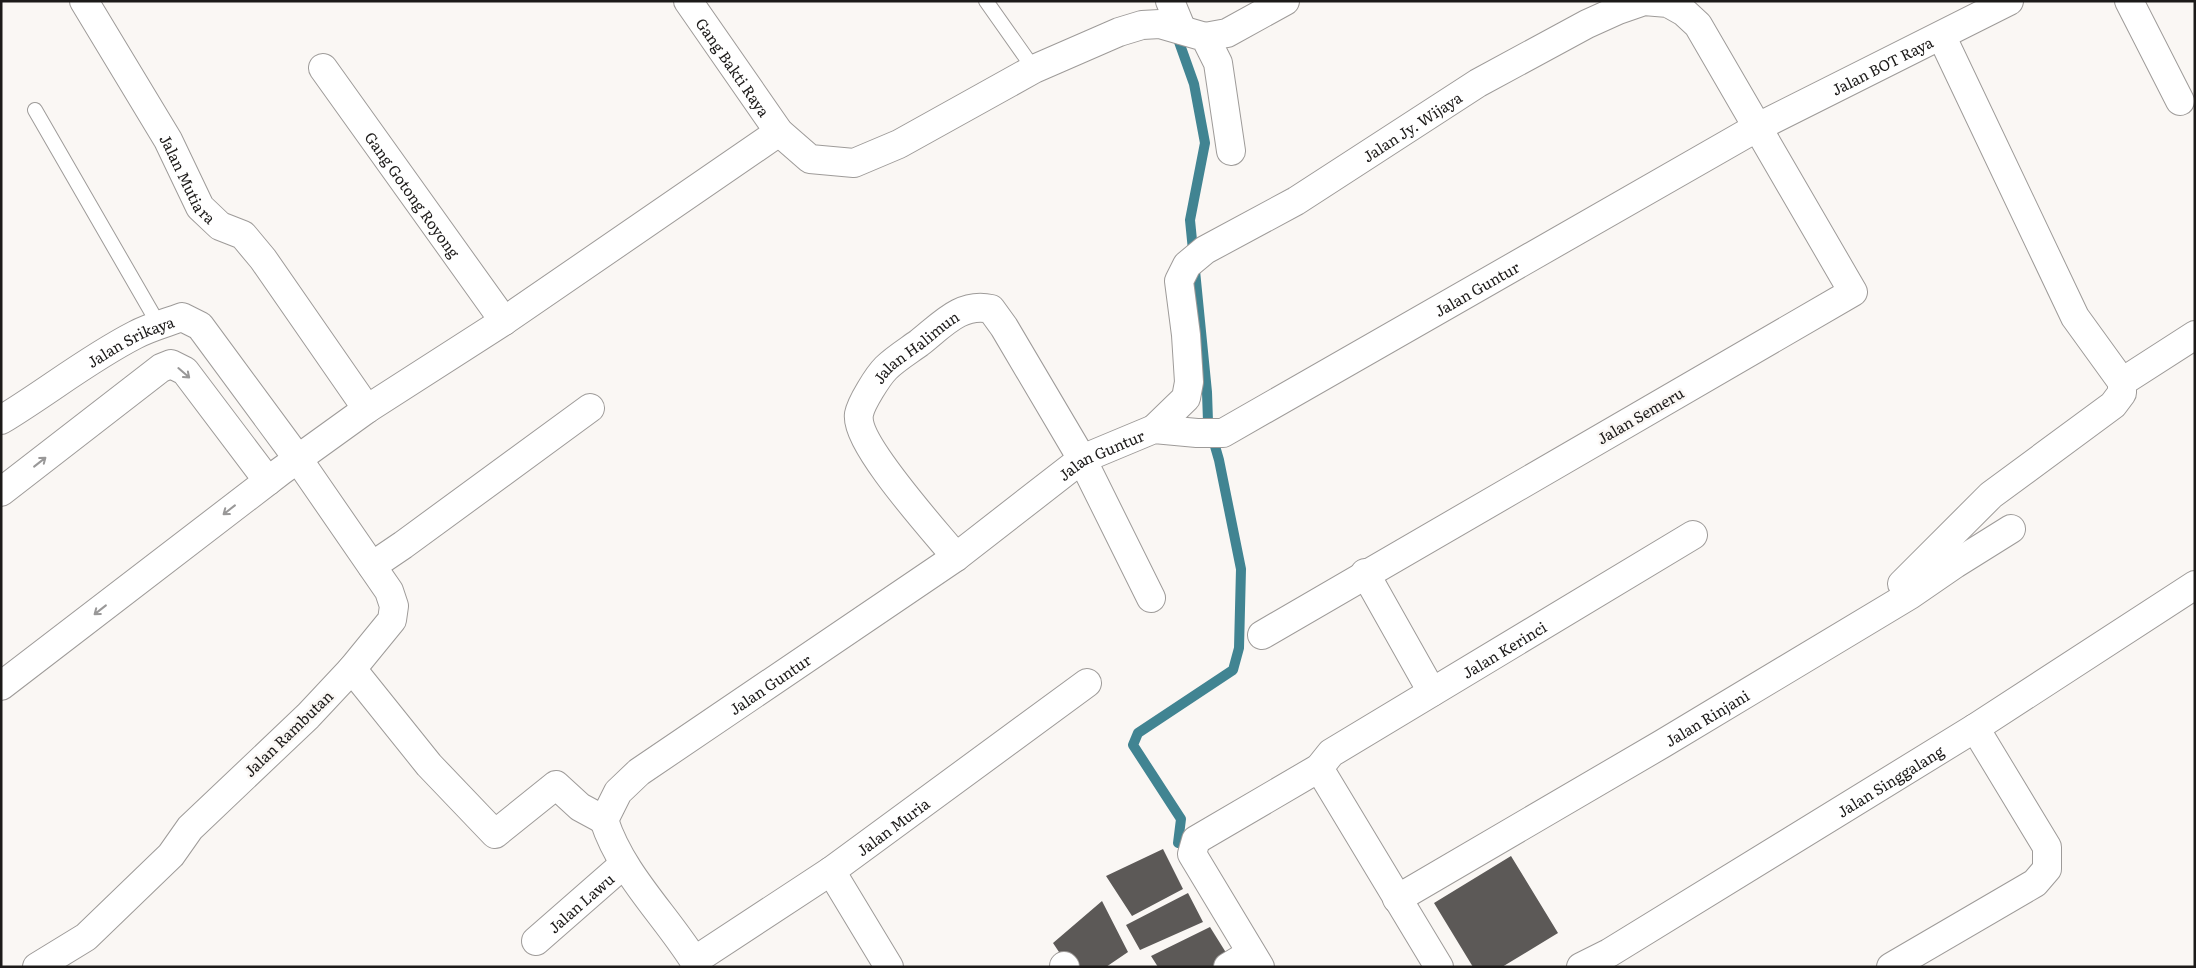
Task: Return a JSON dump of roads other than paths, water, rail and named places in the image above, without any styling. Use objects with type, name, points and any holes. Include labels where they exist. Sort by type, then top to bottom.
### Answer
[{"type":"street","name":"Jalan Mutiara","points":[[84,1],[168,140],[200,207],[220,226],[243,235],[367,409]]},
{"type":"street","name":"Gang Bakti Raya","points":[[688,1],[779,132],[810,159],[854,162],[899,144],[1034,69],[1120,32],[1142,25],[1160,24],[1194,33]]},
{"type":"street","points":[[1170,1],[1218,63],[1231,151]]},
{"type":"street","points":[[1194,33],[1227,33],[1285,1]]},
{"type":"street","name":"Jalan Jy. Wijaya","points":[[1154,428],[1186,398],[1186,335],[1179,281],[1196,257],[1296,200],[1478,83],[1587,24],[1644,1],[1668,3],[1684,12],[1698,25],[1756,128]]},
{"type":"street","points":[[2129,1],[2180,101]]},
{"type":"street","name":"Jalan BOT Raya","points":[[1756,128],[1942,37],[1994,4]]},
{"type":"street","points":[[1910,595],[1902,584],[1991,495],[2114,406],[2122,393],[2122,382],[2075,317],[1942,37]]},
{"type":"street","name":"Gang Gotong Royong","points":[[322,68],[504,320]]},
{"type":"street","name":"Jalan Guntur","points":[[604,820],[618,792],[639,772],[956,557],[1082,459],[1154,428],[1210,433],[1756,128]]},
{"type":"street","name":"Jalan Semeru","points":[[1262,635],[1365,573],[1853,292],[1756,128]]},
{"type":"street","points":[[1,686],[268,481],[367,409],[504,320],[779,132]]},
{"type":"street","name":"Jalan Halimun","points":[[956,557],[877,459],[862,434],[859,414],[885,369],[959,312],[979,306],[991,309],[1082,459],[1151,598]]},
{"type":"street","name":"Jalan Srikaya","points":[[1,420],[134,335],[182,317],[200,326],[298,459]]},
{"type":"street","points":[[2122,382],[2195,335]]},
{"type":"street","points":[[1,492],[161,368],[171,364],[185,371],[268,481]]},
{"type":"street","points":[[372,566],[403,546],[590,408]]},
{"type":"street","name":"Jalan Rambutan","points":[[37,967],[86,937],[171,855],[190,828],[308,716],[352,669],[392,620],[394,611],[389,591],[298,459]]},
{"type":"street","name":"Jalan Rinjani","points":[[1396,899],[1662,744],[1910,595],[2011,529]]},
{"type":"street","name":"Jalan Kerinci","points":[[1256,960],[1192,854],[1196,840],[1319,768],[1331,753],[1693,535]]},
{"type":"street","points":[[1365,573],[1432,692]]},
{"type":"street","name":"Jalan Singgalang","points":[[1580,967],[1609,953],[1975,728],[2195,585]]},
{"type":"street","points":[[352,669],[429,765],[495,834],[556,785],[580,807],[604,820],[610,840],[624,864],[696,964]]},
{"type":"street","name":"Jalan Muria","points":[[696,964],[831,871],[1087,683]]},
{"type":"street","points":[[1891,967],[2035,884],[2047,869],[2047,848],[1975,728]]},
{"type":"street","points":[[1319,768],[1396,899],[1439,967]]},
{"type":"street","name":"Jalan Lawu","points":[[536,941],[624,864]]},
{"type":"street","points":[[831,871],[889,967]]},
{"type":"street","points":[[1228,967],[1256,960]]},
{"type":"lane","points":[[986,1],[1034,69]]},
{"type":"lane","points":[[35,110],[159,325]]},
{"type":"waterway","points":[[1178,39],[1194,84],[1205,143],[1190,220],[1207,392],[1208,422],[1219,460],[1241,569],[1239,648],[1233,670],[1138,733],[1133,745],[1181,819],[1178,843]]}]
